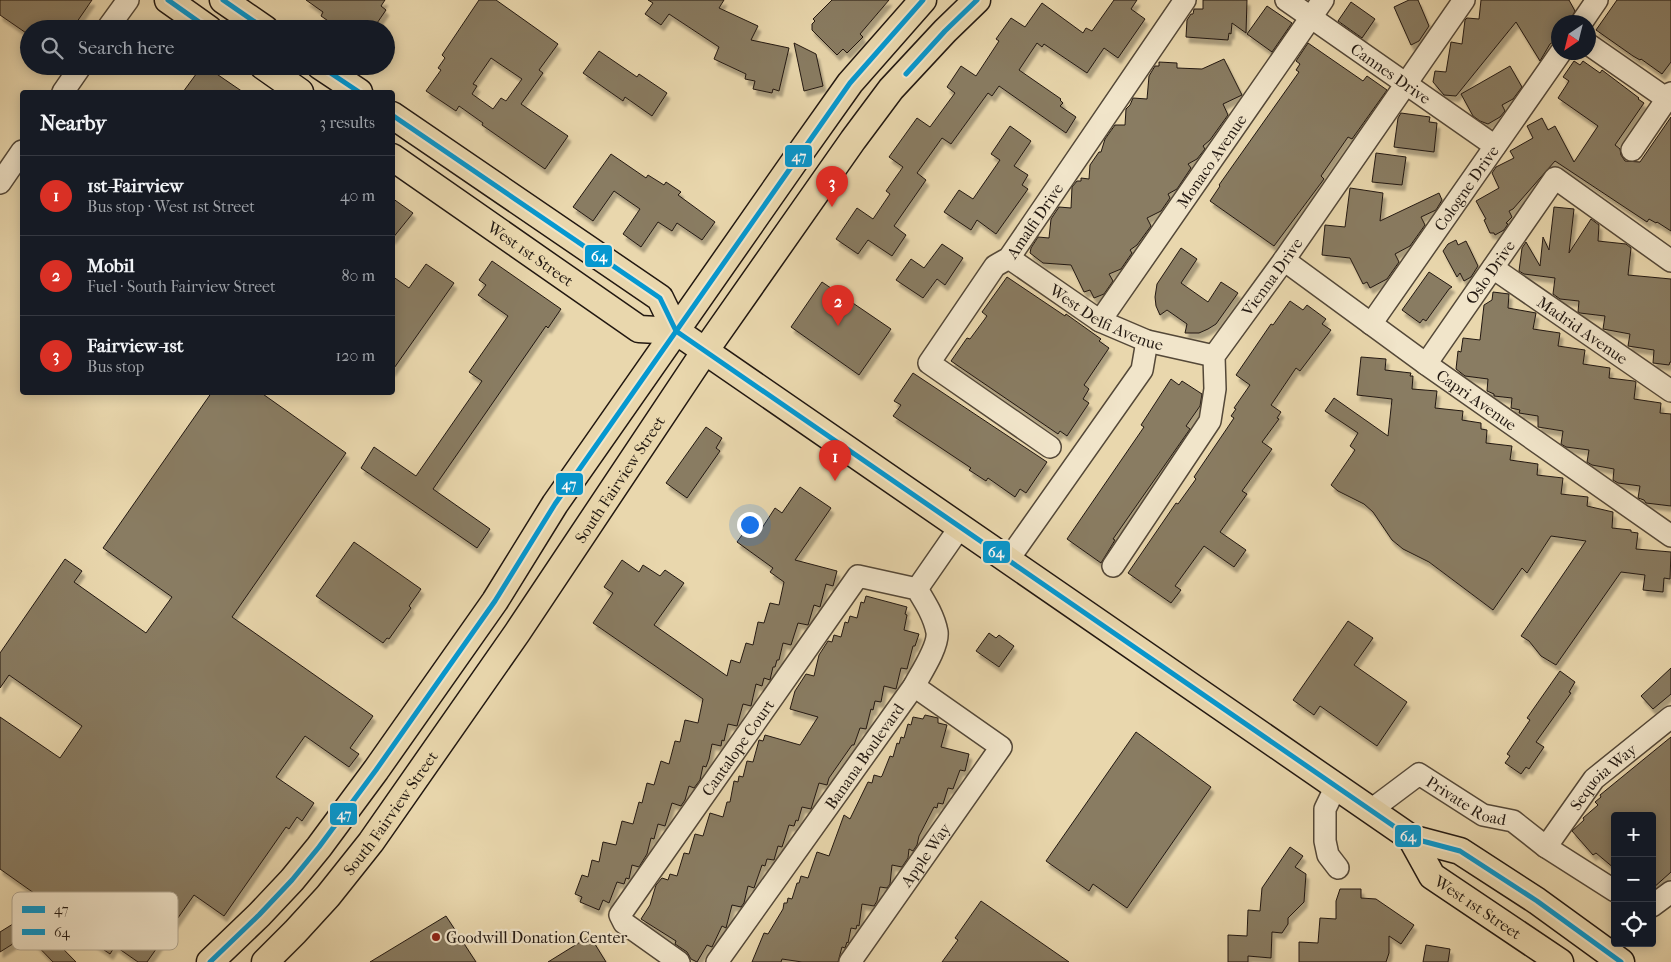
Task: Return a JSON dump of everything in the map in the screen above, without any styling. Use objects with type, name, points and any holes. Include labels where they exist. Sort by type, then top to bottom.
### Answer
[{"type":"main road","points":[[168,0],[196,20]]},
{"type":"main road","points":[[223,0],[252,20]]},
{"type":"main road","points":[[210,962],[292,880],[325,840],[495,601],[555,504],[850,83],[923,0]]},
{"type":"main road","name":"South Fairview Street","points":[[265,962],[328,896],[371,842],[517,633],[705,351],[853,140],[891,89],[977,0]]},
{"type":"main road","points":[[276,75],[297,90]]},
{"type":"main road","points":[[334,75],[356,90]]},
{"type":"main road","name":"West 1st Street","points":[[395,117],[660,298],[676,331],[1370,810],[1411,838],[1460,851],[1537,901],[1621,962]]},
{"type":"main road","name":"West 1st Street","points":[[395,159],[639,329],[676,331]]},
{"type":"main road","name":"West 1st Street","points":[[1411,838],[1432,876],[1560,962]]},
{"type":"street","points":[[114,20],[128,0]]},
{"type":"street","name":"Amalfi Drive","points":[[1050,448],[929,363],[995,266],[1009,258],[1185,0]]},
{"type":"street","name":"Cannes Drive","points":[[1286,0],[1495,146]]},
{"type":"street","name":"Monaco Avenue","points":[[1100,321],[1324,0]]},
{"type":"street","name":"Vienna Drive","points":[[1214,356],[1284,260],[1464,0]]},
{"type":"street","points":[[1587,15],[1597,0]]},
{"type":"street","points":[[1596,49],[1669,96],[1632,150]]},
{"type":"street","name":"Cologne Drive","points":[[1371,324],[1554,60]]},
{"type":"street","points":[[64,90],[75,75]]},
{"type":"street","points":[[0,183],[20,153]]},
{"type":"street","name":"Oslo Drive","points":[[1426,364],[1554,178],[1671,261]]},
{"type":"street","name":"West Delfi Avenue","points":[[1009,258],[1100,321],[1147,341],[1214,356]]},
{"type":"street","name":"Capri Avenue","points":[[1284,260],[1426,364],[1671,536]]},
{"type":"street","name":"Madrid Avenue","points":[[1493,268],[1671,391]]},
{"type":"street","points":[[1008,560],[1142,370],[1147,341]]},
{"type":"street","points":[[1113,566],[1210,421],[1215,389],[1214,356]]},
{"type":"street","points":[[917,589],[960,527]]},
{"type":"street","name":"Cantalope Court","points":[[679,962],[624,923],[620,915],[858,576],[917,589]]},
{"type":"street","name":"Banana Boulevard","points":[[717,962],[914,686],[933,650],[938,633],[930,611],[917,589]]},
{"type":"street","name":"Apple Way","points":[[850,962],[1002,747],[914,686]]},
{"type":"street","name":"Sequoia Way","points":[[1546,847],[1594,779],[1671,717]]},
{"type":"street","name":"Private Road","points":[[1370,810],[1419,774],[1483,816],[1513,821],[1546,847],[1611,888]]},
{"type":"street","points":[[1336,786],[1326,810],[1325,841],[1328,855],[1338,868]]},
{"type":"street","points":[[1656,903],[1671,892]]},
{"type":"building","points":[[0,0],[92,0],[78,20],[20,20],[20,29],[0,15]]},
{"type":"building","points":[[306,0],[385,0],[381,6],[386,10],[379,20],[327,20],[321,16],[323,12]]},
{"type":"building","points":[[479,0],[496,0],[558,44],[539,70],[543,73],[521,104],[568,136],[545,169],[482,125],[483,123],[459,106],[456,111],[426,91],[441,70],[438,68],[445,58],[442,55]],"holes":[[[491,58],[522,79],[506,101],[501,98],[493,109],[472,94],[477,86],[473,84]]]},
{"type":"building","points":[[648,0],[724,0],[719,8],[758,26],[751,40],[789,48],[779,91],[773,89],[772,93],[753,89],[755,81],[745,79],[746,74],[714,59],[719,47],[669,14],[661,25],[645,14],[653,3]]},
{"type":"building","points":[[832,0],[889,0],[860,34],[863,37],[847,53],[843,49],[837,55],[812,30],[812,24],[815,21],[813,19]]},
{"type":"building","points":[[1114,0],[1137,0],[1131,9],[1145,19],[1118,58],[1104,48],[1087,73],[1044,44],[1042,47],[1037,43],[1019,70],[1061,99],[1063,103],[1060,106],[1076,117],[1066,133],[999,86],[992,96],[988,93],[951,144],[942,138],[917,173],[926,180],[894,226],[906,235],[892,256],[868,240],[858,254],[836,239],[857,208],[873,219],[890,194],[886,191],[903,167],[889,157],[917,118],[930,127],[955,93],[947,87],[961,66],[976,76],[999,41],[996,39],[1011,18],[1025,27],[1042,3],[1083,33],[1086,28],[1092,31]]},
{"type":"building","points":[[1203,0],[1247,0],[1246,33],[1232,23],[1231,34],[1229,33],[1228,40],[1186,37],[1187,20],[1193,14],[1194,9],[1203,9]]},
{"type":"building","points":[[1409,0],[1418,0],[1429,26],[1419,41],[1411,45],[1394,7]]},
{"type":"building","points":[[1481,0],[1569,0],[1575,11],[1573,15],[1551,15],[1551,43],[1540,61],[1516,22],[1456,96],[1444,95],[1433,82],[1435,71],[1446,72],[1451,42],[1462,44],[1465,20],[1467,18],[1479,19]]},
{"type":"building","points":[[1617,0],[1671,0],[1671,62],[1662,74],[1596,30]]},
{"type":"building","points":[[1351,2],[1375,19],[1362,38],[1338,21]]},
{"type":"building","points":[[1267,6],[1292,23],[1272,52],[1247,34]]},
{"type":"building","points":[[794,43],[816,54],[823,86],[804,91]]},
{"type":"building","points":[[1308,43],[1363,81],[1367,76],[1387,90],[1352,139],[1348,137],[1321,176],[1324,179],[1274,246],[1210,201],[1219,185],[1299,72],[1296,70],[1300,64],[1296,61]]},
{"type":"building","points":[[599,51],[637,77],[639,74],[667,93],[652,116],[625,97],[623,101],[583,73]]},
{"type":"building","points":[[1224,59],[1242,95],[1223,104],[1228,115],[1210,140],[1203,146],[1205,149],[1197,159],[1188,164],[1191,168],[1177,189],[1168,194],[1170,198],[1161,211],[1147,218],[1151,226],[1137,245],[1130,250],[1132,253],[1121,269],[1109,274],[1113,281],[1104,294],[1094,298],[1090,290],[1084,292],[1071,265],[1043,263],[1030,253],[1038,237],[1049,238],[1051,219],[1059,207],[1071,208],[1072,187],[1077,181],[1081,181],[1081,178],[1089,179],[1090,165],[1099,152],[1101,152],[1105,139],[1115,125],[1125,125],[1126,109],[1133,98],[1147,99],[1149,76],[1155,66],[1159,66],[1159,62],[1177,63],[1177,68],[1202,69]]},
{"type":"building","points":[[1574,61],[1580,65],[1583,61],[1600,73],[1602,70],[1644,103],[1615,145],[1620,149],[1625,161],[1640,162],[1671,117],[1671,231],[1649,219],[1647,222],[1555,161],[1513,209],[1509,211],[1512,217],[1506,223],[1508,224],[1504,230],[1495,235],[1490,233],[1484,220],[1486,219],[1476,201],[1499,188],[1492,173],[1496,167],[1514,158],[1510,151],[1533,138],[1527,126],[1542,118],[1548,130],[1555,126],[1574,162],[1598,126],[1558,98],[1569,81],[1563,77]]},
{"type":"building","points":[[1510,66],[1522,87],[1513,99],[1502,105],[1505,111],[1500,117],[1488,124],[1480,121],[1473,116],[1461,94]]},
{"type":"building","points":[[195,75],[218,75],[240,90],[184,90]]},
{"type":"building","points":[[1401,113],[1430,117],[1429,122],[1437,123],[1434,152],[1394,147],[1398,118]]},
{"type":"building","points":[[1010,126],[1031,141],[1014,166],[1028,175],[1022,185],[1028,189],[996,234],[977,220],[971,230],[944,212],[959,190],[973,199],[1000,160],[991,154]]},
{"type":"building","points":[[1376,153],[1406,157],[1402,185],[1372,182]]},
{"type":"building","points":[[611,154],[646,178],[648,175],[664,185],[666,182],[681,192],[678,195],[715,222],[702,240],[677,223],[672,231],[658,222],[641,247],[623,234],[640,209],[614,191],[593,221],[573,207]]},
{"type":"building","points":[[1350,188],[1383,193],[1380,221],[1439,193],[1442,200],[1436,210],[1421,217],[1425,225],[1410,246],[1395,254],[1399,262],[1387,279],[1370,288],[1367,282],[1363,284],[1350,258],[1322,255],[1325,225],[1345,227]]},
{"type":"building","points":[[395,200],[413,213],[395,235]]},
{"type":"building","points":[[1554,207],[1574,209],[1569,253],[1591,219],[1599,225],[1598,241],[1626,244],[1631,248],[1628,275],[1671,279],[1671,362],[1669,365],[1653,363],[1654,350],[1628,346],[1630,334],[1603,329],[1605,316],[1580,313],[1578,312],[1579,301],[1560,299],[1553,294],[1555,278],[1524,274],[1519,271],[1522,248],[1526,242],[1540,266],[1543,237],[1549,250]]},
{"type":"building","points":[[1456,240],[1458,245],[1466,241],[1478,266],[1471,277],[1464,281],[1460,273],[1457,277],[1443,251],[1448,244]]},
{"type":"building","points":[[942,244],[963,258],[945,285],[937,279],[923,298],[896,280],[911,259],[924,268]]},
{"type":"building","points":[[1181,248],[1197,259],[1181,283],[1208,302],[1221,282],[1238,293],[1216,324],[1199,333],[1185,333],[1187,324],[1167,310],[1160,315],[1156,306],[1157,284]]},
{"type":"building","points":[[492,261],[561,309],[548,328],[546,326],[433,489],[490,529],[477,548],[361,468],[374,447],[416,476],[482,381],[469,372],[508,316],[478,295],[486,285],[479,280]]},
{"type":"building","points":[[426,264],[454,283],[395,367],[395,278],[409,288]]},
{"type":"building","points":[[1429,272],[1452,287],[1426,321],[1423,319],[1420,323],[1402,310]]},
{"type":"building","points":[[1007,277],[1065,316],[1066,314],[1101,339],[1099,341],[1109,348],[1084,385],[1089,389],[1083,399],[1089,403],[1067,436],[1060,431],[1058,434],[951,361],[967,338],[970,339],[987,316],[982,312]]},
{"type":"building","points":[[822,282],[891,329],[859,375],[791,327]]},
{"type":"building","points":[[1493,292],[1509,294],[1508,308],[1536,313],[1533,329],[1560,333],[1558,346],[1585,350],[1583,364],[1610,368],[1609,378],[1636,382],[1634,399],[1661,403],[1660,413],[1671,414],[1671,506],[1646,503],[1638,498],[1640,486],[1618,483],[1613,480],[1614,469],[1592,465],[1587,462],[1589,450],[1566,447],[1561,444],[1563,431],[1538,427],[1538,416],[1519,413],[1520,410],[1511,408],[1512,398],[1494,396],[1494,394],[1487,391],[1488,379],[1465,376],[1456,369],[1458,351],[1461,352],[1463,338],[1480,340],[1484,305],[1492,300]]},
{"type":"building","points":[[1290,301],[1303,310],[1307,305],[1326,319],[1322,324],[1331,330],[1300,371],[1296,368],[1271,405],[1281,412],[1277,418],[1279,419],[1262,442],[1272,449],[1242,491],[1247,494],[1220,532],[1246,550],[1234,567],[1204,546],[1175,586],[1181,590],[1171,603],[1128,573],[1176,503],[1178,504],[1196,479],[1194,477],[1234,418],[1231,416],[1236,409],[1234,408],[1250,385],[1236,375],[1271,324],[1273,325]]},
{"type":"building","points":[[1361,357],[1386,359],[1385,370],[1411,373],[1410,376],[1413,376],[1412,389],[1437,391],[1435,408],[1463,411],[1462,420],[1481,423],[1481,429],[1487,430],[1486,443],[1512,446],[1510,460],[1538,464],[1537,475],[1563,478],[1561,494],[1588,497],[1587,506],[1613,512],[1612,528],[1631,530],[1631,532],[1638,533],[1636,549],[1671,552],[1670,579],[1664,578],[1663,592],[1643,590],[1645,575],[1621,572],[1556,665],[1541,656],[1529,641],[1521,636],[1586,541],[1551,536],[1527,573],[1522,568],[1493,610],[1429,562],[1403,549],[1392,540],[1373,512],[1364,504],[1338,491],[1331,485],[1355,450],[1350,446],[1358,433],[1325,411],[1334,398],[1388,436],[1392,399],[1357,395]]},
{"type":"building","points":[[913,373],[1047,462],[1026,493],[1020,489],[1015,497],[988,478],[986,481],[969,470],[971,468],[893,416],[901,405],[894,401]]},
{"type":"building","points":[[1171,379],[1179,385],[1182,381],[1202,394],[1200,406],[1186,426],[1190,429],[1113,539],[1115,540],[1101,563],[1067,539],[1144,427],[1141,425]]},
{"type":"building","points":[[210,395],[264,395],[346,453],[232,617],[373,716],[350,748],[359,754],[349,767],[305,736],[276,777],[314,803],[302,821],[297,817],[289,829],[286,827],[224,916],[194,895],[178,918],[178,892],[32,892],[0,869],[0,717],[60,758],[82,726],[9,675],[0,688],[0,653],[65,559],[82,571],[74,582],[146,633],[172,597],[103,548]]},
{"type":"building","points":[[706,427],[722,438],[716,448],[720,451],[687,498],[666,483]]},
{"type":"building","points":[[800,487],[831,508],[795,560],[837,571],[833,586],[826,584],[820,607],[814,605],[808,625],[798,623],[791,645],[783,643],[779,660],[777,660],[775,667],[773,667],[770,680],[764,678],[762,686],[756,684],[751,706],[743,704],[737,726],[728,724],[721,746],[712,744],[709,759],[706,767],[703,766],[700,780],[694,788],[689,786],[681,806],[672,803],[665,826],[658,824],[654,839],[651,838],[647,854],[639,867],[632,865],[629,879],[626,878],[624,884],[617,882],[609,903],[603,900],[599,910],[580,902],[582,897],[575,894],[582,875],[588,877],[592,860],[599,862],[603,842],[616,845],[622,821],[633,824],[639,802],[642,803],[647,783],[654,785],[661,761],[669,764],[675,741],[680,742],[685,720],[698,723],[703,699],[593,623],[613,593],[604,587],[622,560],[639,572],[643,565],[660,576],[665,570],[684,583],[654,625],[727,676],[731,660],[740,663],[746,643],[753,645],[758,622],[764,623],[770,603],[779,605],[784,582],[770,572],[773,568],[737,542],[752,521],[762,528],[775,508],[782,513]]},
{"type":"building","points":[[354,542],[421,589],[409,606],[411,608],[389,639],[387,638],[383,643],[316,596]]},
{"type":"building","points":[[866,596],[907,607],[904,630],[919,634],[915,646],[913,646],[907,669],[901,668],[896,689],[884,686],[881,702],[875,701],[866,729],[860,728],[854,745],[852,745],[829,778],[827,785],[819,783],[811,809],[802,807],[798,821],[796,820],[794,826],[789,825],[782,847],[778,846],[774,860],[767,859],[765,866],[762,865],[754,888],[748,886],[744,903],[741,907],[732,905],[726,928],[722,926],[712,947],[707,945],[697,962],[675,944],[676,941],[641,919],[650,905],[656,885],[662,878],[668,880],[670,874],[677,876],[684,853],[689,854],[695,834],[703,836],[710,813],[723,817],[727,802],[730,802],[734,781],[738,782],[739,776],[743,777],[747,761],[753,762],[759,740],[763,741],[765,735],[800,745],[818,717],[790,709],[795,691],[806,674],[814,676],[819,655],[828,641],[832,642],[834,635],[841,637],[845,622],[848,623],[850,616],[857,618],[861,602],[864,603]]},
{"type":"building","points":[[1348,621],[1373,638],[1354,665],[1407,702],[1377,746],[1320,706],[1314,715],[1293,700]]},
{"type":"building","points":[[989,633],[996,638],[999,635],[1014,646],[999,667],[976,651]]},
{"type":"building","points":[[1671,668],[1671,694],[1653,709],[1641,696]]},
{"type":"building","points":[[1560,671],[1575,682],[1569,692],[1571,693],[1536,742],[1544,747],[1529,769],[1526,767],[1521,774],[1505,763],[1510,756],[1507,754],[1530,720],[1527,718]]},
{"type":"building","points":[[925,715],[938,718],[938,723],[947,725],[941,747],[969,754],[965,771],[960,770],[953,789],[948,788],[943,804],[938,803],[937,808],[934,807],[919,836],[917,845],[913,851],[909,849],[908,858],[902,867],[892,865],[890,884],[887,888],[880,887],[874,906],[862,904],[859,926],[857,925],[856,929],[851,928],[848,943],[845,948],[842,947],[838,962],[802,962],[782,959],[781,962],[752,962],[764,933],[768,934],[783,909],[784,903],[787,903],[788,898],[792,899],[801,876],[808,878],[817,852],[829,856],[844,815],[850,819],[868,782],[872,783],[874,775],[882,776],[890,756],[893,757],[897,743],[899,744],[901,737],[904,738],[908,724],[911,725],[913,717],[923,719]]},
{"type":"building","points":[[1136,732],[1211,787],[1127,908],[1093,884],[1089,891],[1046,861]]},
{"type":"building","points":[[1671,737],[1671,872],[1656,885],[1656,812],[1611,812],[1611,866],[1596,853],[1593,855],[1572,831],[1598,805],[1595,802],[1601,797],[1600,795]]},
{"type":"building","points":[[1290,847],[1303,856],[1295,867],[1306,874],[1304,902],[1288,918],[1288,924],[1282,933],[1272,932],[1271,958],[1248,956],[1248,962],[1228,962],[1228,935],[1247,936],[1248,910],[1260,911],[1262,888]]},
{"type":"building","points":[[1340,889],[1361,889],[1361,898],[1376,899],[1414,925],[1401,944],[1389,936],[1389,953],[1386,962],[1299,962],[1299,942],[1318,943],[1320,918],[1336,919],[1336,901]]},
{"type":"building","points":[[981,901],[1069,962],[942,962],[958,940],[955,938]]},
{"type":"building","name":"Goodwill Donation Center","points":[[446,916],[476,962],[370,962]]},
{"type":"building","points":[[12,925],[12,944],[0,952],[0,932]]},
{"type":"building","name":"Goodwill Donation Center","points":[[590,936],[606,962],[548,962]]},
{"type":"building","points":[[1426,945],[1450,949],[1448,962],[1423,962]]},
{"type":"building","points":[[41,950],[64,950],[76,962],[53,962]]},
{"type":"building","points":[[104,950],[112,950],[110,954]]},
{"type":"building","points":[[121,950],[155,950],[147,962],[138,962]]},
{"type":"transit line","name":"64","points":[[168,0],[196,20]]},
{"type":"transit line","name":"64","points":[[223,0],[252,20]]},
{"type":"transit line","name":"47","points":[[210,962],[259,915],[292,880],[319,847],[376,770],[495,601],[555,504],[850,83],[923,0]]},
{"type":"transit line","name":"47","points":[[906,74],[945,31],[977,0]]},
{"type":"transit line","name":"64","points":[[334,75],[356,90]]},
{"type":"transit line","name":"64","points":[[395,117],[660,298],[676,331],[1411,838],[1460,851],[1537,901],[1621,962]]},
{"type":"place","name":"Fairview-1st","points":[[832,207]]},
{"type":"place","name":"Mobil","points":[[838,326]]},
{"type":"place","name":"1st-Fairview","points":[[835,481]]},
{"type":"place","name":"Goodwill Donation Center","points":[[436,937]]}]
